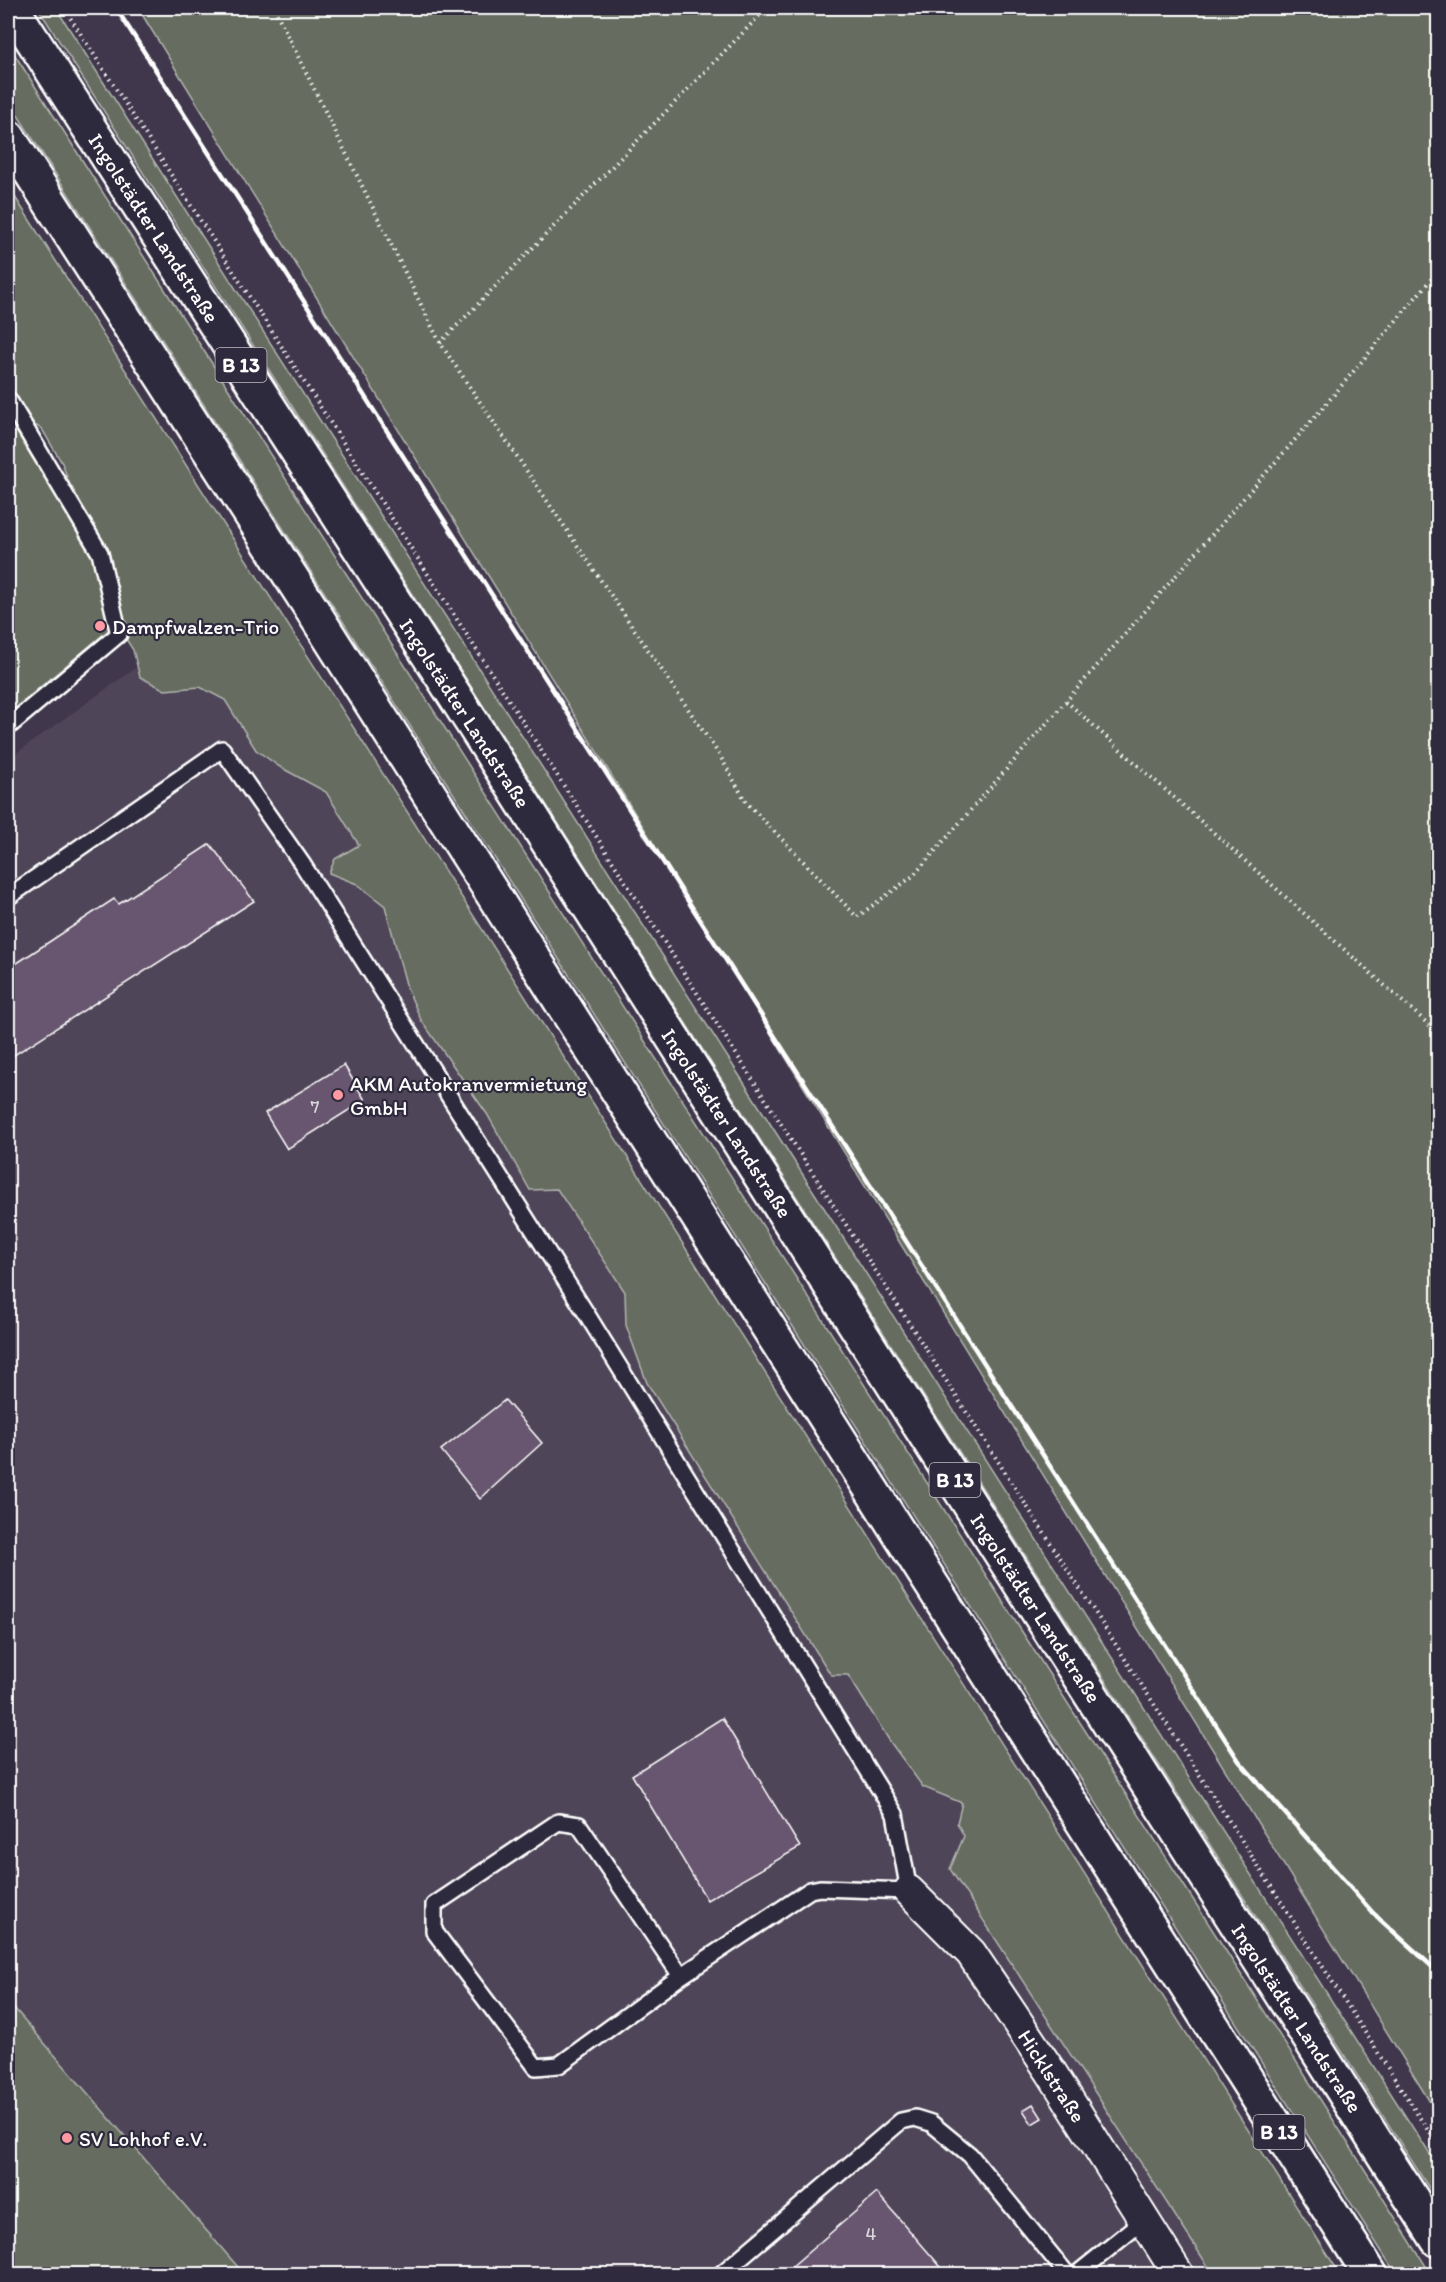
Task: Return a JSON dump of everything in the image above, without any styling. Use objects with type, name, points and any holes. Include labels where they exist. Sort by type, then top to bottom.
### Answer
[{"type":"main road","name":"Ingolstädter Landstraße","points":[[12,8],[484,741],[1438,2240]]},
{"type":"main road","name":"B 13","points":[[8,137],[322,625],[1370,2274]]},
{"type":"street","name":"Hicklstraße","points":[[909,1891],[971,1953],[1051,2072],[1178,2274]]},
{"type":"lane","points":[[8,399],[100,553],[119,634],[8,727]]},
{"type":"lane","points":[[8,897],[222,749],[303,865],[574,1293],[895,1814],[909,1891],[820,1888],[810,1890],[681,1976],[559,2065],[536,2067],[434,1931],[434,1905],[558,1822],[579,1825],[681,1976]]},
{"type":"lane","points":[[722,2274],[901,2121],[915,2118],[931,2123],[970,2155],[1067,2274]]},
{"type":"lane","points":[[1077,2274],[1144,2220]]},
{"type":"path","points":[[64,8],[1438,2146]]},
{"type":"path","points":[[274,8],[440,343],[720,756],[746,802],[857,917],[913,876],[1313,418],[1438,271]]},
{"type":"path","points":[[440,343],[767,8]]},
{"type":"path","points":[[1066,702],[1438,1033]]},
{"type":"shaded area","points":[[218,609],[931,1790],[962,1803],[957,1823],[1213,2274],[244,2274],[8,2001],[8,759]]},
{"type":"green space","points":[[38,8],[56,8],[1438,2167],[1438,2202]]},
{"type":"green space","points":[[138,8],[1438,8],[1438,2115]]},
{"type":"green space","points":[[8,44],[1431,2274],[1396,2274],[466,813],[8,100]]},
{"type":"green space","points":[[8,186],[1340,2274],[1213,2274],[950,1869],[964,1836],[957,1823],[962,1803],[923,1787],[891,1743],[848,1675],[831,1675],[647,1383],[626,1325],[625,1292],[557,1189],[530,1190],[487,1114],[421,1020],[407,988],[385,906],[357,884],[329,873],[335,859],[359,845],[326,792],[280,767],[256,750],[225,700],[200,687],[165,690],[140,677],[133,650],[124,636],[100,539],[71,488],[62,463],[42,429],[31,423],[8,388]]},
{"type":"green space","points":[[8,418],[92,554],[111,628],[8,714]]},
{"type":"green space","name":"SV Lohhof e.V.","points":[[8,2001],[244,2274],[8,2274]]},
{"type":"building","points":[[210,844],[254,901],[8,1059],[8,969],[114,899],[119,904]]},
{"type":"building","points":[[344,1065],[365,1100],[287,1149],[265,1113]]},
{"type":"building","points":[[505,1400],[542,1443],[480,1499],[441,1450]]},
{"type":"building","points":[[722,1718],[800,1847],[707,1900],[632,1775]]},
{"type":"building","points":[[1033,2104],[1042,2118],[1032,2124],[1023,2110]]},
{"type":"building","points":[[877,2193],[947,2274],[783,2274]]},
{"type":"railway","points":[[116,8],[1239,1761],[1373,1913],[1438,1972]]},
{"type":"place","name":"Dampfwalzen-Trio","points":[[100,626]]},
{"type":"place","name":"AKM Autokranvermietung GmbH","points":[[338,1095]]},
{"type":"place","name":"SV Lohhof e.V.","points":[[67,2138]]}]
